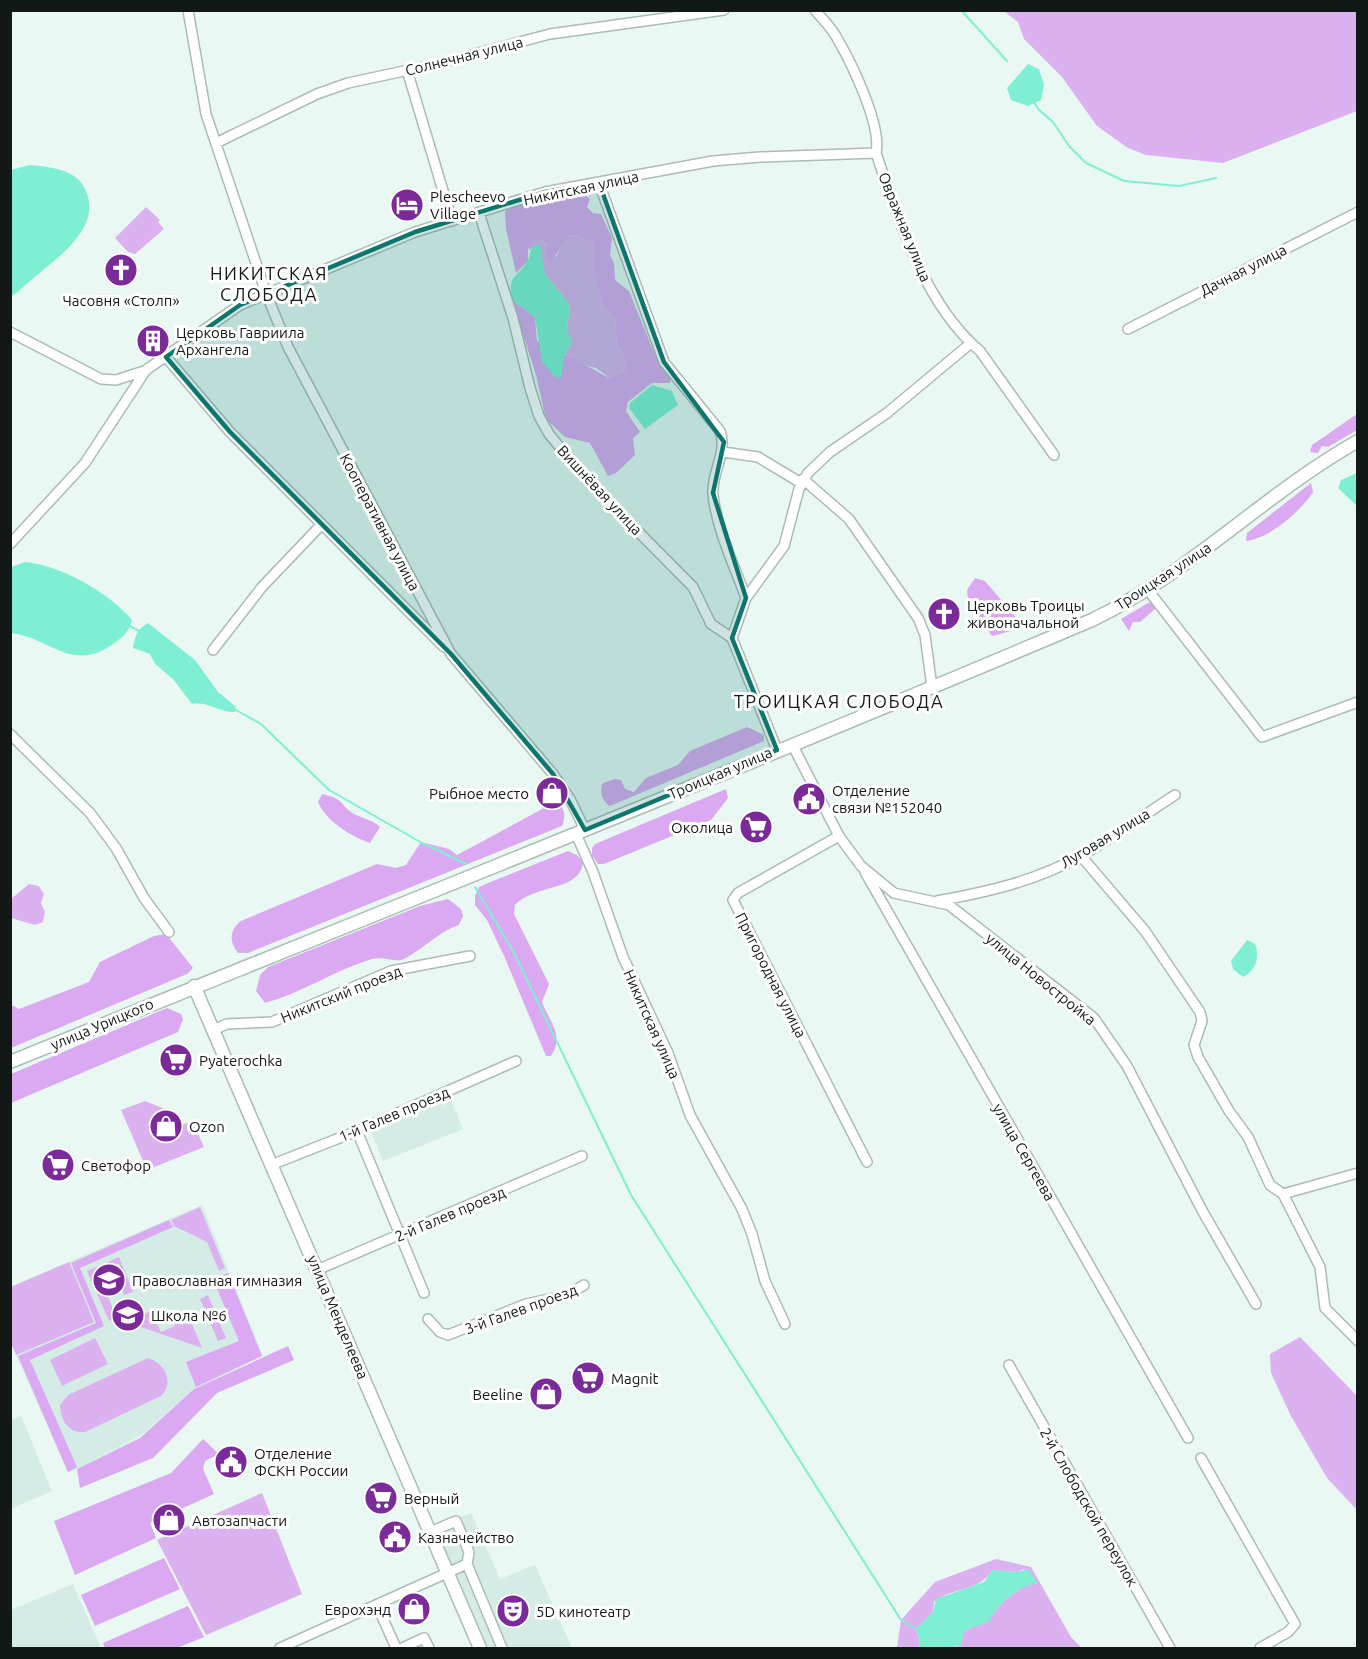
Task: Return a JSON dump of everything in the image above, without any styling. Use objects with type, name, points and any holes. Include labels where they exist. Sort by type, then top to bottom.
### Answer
[{"type":"main road","name":"Троицкая улица","points":[[194,986],[580,832],[1092,620],[1149,590],[1297,480],[1358,441]]},
{"type":"main road","name":"улица Менделеева","points":[[194,986],[480,1648]]},
{"type":"main road","name":"улица Урицкого","points":[[10,1062],[194,986]]},
{"type":"street","name":"Кооперативная улица","points":[[188,10],[199,86],[266,293],[288,347],[451,654],[554,774],[570,799],[580,832]]},
{"type":"street","name":"Солнечная улица","points":[[216,143],[317,94],[348,83],[550,34],[724,10]]},
{"type":"street","name":"Овражная улица","points":[[815,10],[837,37],[850,63],[869,112],[878,144],[876,153],[894,209],[930,290],[971,343],[980,351],[1054,455]]},
{"type":"street","points":[[407,70],[452,221]]},
{"type":"street","name":"Никитская улица","points":[[146,370],[240,305],[266,293],[415,232],[545,192],[713,161],[876,153]]},
{"type":"street","points":[[599,183],[664,362],[720,431],[724,442],[714,478],[713,493],[720,524],[746,598]]},
{"type":"street","name":"Дачная улица","points":[[1128,329],[1358,212]]},
{"type":"street","name":"Вишнёвая улица","points":[[479,213],[513,318],[530,388],[539,416],[549,434],[586,479],[693,587],[711,624],[732,638]]},
{"type":"street","points":[[10,332],[101,379],[122,379],[146,370]]},
{"type":"street","points":[[777,750],[732,638],[746,598],[784,546],[802,481],[830,452],[887,413],[971,343]]},
{"type":"street","points":[[166,357],[230,432],[451,654]]},
{"type":"street","points":[[10,544],[84,463],[146,370]]},
{"type":"street","points":[[723,452],[758,457],[802,481],[849,519],[918,618],[925,635],[932,687]]},
{"type":"street","points":[[213,650],[262,587],[322,524]]},
{"type":"street","points":[[1149,590],[1263,737],[1358,702]]},
{"type":"street","points":[[10,734],[90,813],[116,848],[144,898],[169,932]]},
{"type":"street","name":"улица Новостройка","points":[[792,744],[839,836],[861,866],[894,893],[949,905],[1094,1018],[1126,1066],[1203,1212],[1256,1304]]},
{"type":"street","name":"Луговая улица","points":[[928,902],[998,889],[1082,856],[1175,795]]},
{"type":"street","name":"Никитская улица","points":[[580,832],[622,957],[669,1053],[690,1115],[742,1209],[752,1234],[765,1281],[785,1324]]},
{"type":"street","name":"Пригородная улица","points":[[839,836],[738,892],[733,900],[867,1162]]},
{"type":"street","points":[[1082,856],[1145,931],[1200,1012],[1202,1022],[1194,1045],[1198,1058],[1229,1111],[1248,1137],[1270,1185],[1283,1194],[1320,1267],[1326,1308],[1358,1341]]},
{"type":"street","name":"улица Сергеева","points":[[861,866],[1188,1438]]},
{"type":"street","name":"Никитский проезд","points":[[213,1030],[227,1024],[272,1022],[392,971],[470,956]]},
{"type":"street","name":"1-й Галев проезд","points":[[272,1165],[357,1131],[516,1061]]},
{"type":"street","points":[[357,1131],[424,1293]]},
{"type":"street","name":"2-й Галев проезд","points":[[317,1270],[582,1156]]},
{"type":"street","points":[[1283,1194],[1357,1173]]},
{"type":"street","name":"3-й Галев проезд","points":[[428,1319],[440,1332],[448,1335],[526,1304],[567,1295],[584,1285]]},
{"type":"street","name":"2-й Слободской переулок","points":[[1009,1365],[1170,1648]]},
{"type":"street","points":[[1201,1458],[1295,1624],[1288,1632],[1260,1648]]},
{"type":"street","points":[[430,1532],[456,1521],[468,1552],[467,1564],[502,1648]]},
{"type":"street","points":[[280,1648],[293,1646],[467,1564]]},
{"type":"street","points":[[377,1605],[396,1648]]},
{"type":"street","points":[[402,1648],[424,1638],[429,1648]]},
{"type":"highlighted area","points":[[599,183],[664,362],[724,442],[713,493],[746,598],[732,638],[777,750],[585,830],[553,774],[451,654],[230,432],[166,357],[240,305],[415,232],[545,192]]},
{"type":"shaded area","points":[[1004,11],[1357,11],[1357,111],[1223,163],[1146,155],[1128,148],[1097,126],[1062,77],[1024,39],[1018,22]]},
{"type":"shaded area","points":[[1028,64],[1039,69],[1044,85],[1041,100],[1028,106],[1011,100],[1007,88]]},
{"type":"shaded area","points":[[30,165],[62,170],[81,182],[89,205],[87,220],[80,234],[69,247],[11,296],[11,170]]},
{"type":"shaded area","points":[[565,192],[583,194],[590,199],[587,207],[593,213],[601,214],[612,238],[610,255],[614,263],[615,280],[629,291],[655,355],[671,376],[670,383],[652,383],[628,402],[626,411],[640,432],[633,438],[635,455],[616,473],[608,476],[590,443],[565,437],[546,419],[536,375],[512,300],[535,317],[537,341],[610,378],[626,370],[626,361],[617,345],[615,319],[603,305],[594,271],[594,244],[578,236],[570,235],[549,262],[545,255],[547,246],[541,240],[535,240],[528,248],[528,261],[516,273],[506,229],[505,212],[509,206]]},
{"type":"shaded area","points":[[146,207],[160,220],[158,222],[164,229],[135,254],[128,252],[115,238]]},
{"type":"shaded area","points":[[570,235],[578,236],[594,244],[594,262],[603,305],[615,319],[617,345],[626,361],[626,370],[610,378],[596,368],[579,364],[565,354],[572,342],[567,331],[570,305],[545,274],[535,245],[530,250],[528,248],[535,240],[541,240],[556,257],[563,241]]},
{"type":"shaded area","points":[[535,245],[540,245],[545,274],[570,305],[567,331],[572,342],[565,354],[561,377],[556,378],[542,362],[535,317],[512,300],[512,281],[527,262]]},
{"type":"shaded area","points":[[652,385],[672,391],[678,405],[645,429],[629,408],[630,403]]},
{"type":"shaded area","points":[[1357,414],[1357,430],[1328,447],[1322,446],[1318,453],[1310,452],[1312,445]]},
{"type":"shaded area","points":[[1357,473],[1357,506],[1338,488],[1341,480]]},
{"type":"shaded area","points":[[1311,483],[1313,492],[1292,516],[1265,535],[1246,541],[1247,533]]},
{"type":"shaded area","points":[[25,562],[53,569],[98,591],[132,620],[128,630],[116,642],[101,651],[87,655],[62,652],[39,641],[11,633],[11,567]]},
{"type":"shaded area","points":[[975,578],[985,581],[1019,621],[1015,630],[992,636],[968,600],[967,590]]},
{"type":"shaded area","points":[[1154,602],[1155,609],[1140,622],[1133,622],[1129,631],[1121,619],[1148,603]]},
{"type":"shaded area","points":[[148,623],[195,660],[218,692],[236,707],[235,712],[204,704],[192,704],[173,679],[155,664],[150,654],[133,648],[137,633]]},
{"type":"shaded area","points":[[747,727],[764,735],[764,741],[610,806],[603,799],[601,790],[603,783],[615,779],[621,780],[625,789],[634,792],[646,778],[678,765],[690,751]]},
{"type":"shaded area","points":[[726,789],[728,798],[711,820],[604,864],[598,864],[592,855],[592,848],[595,844]]},
{"type":"shaded area","points":[[322,794],[339,800],[349,811],[380,827],[370,843],[347,832],[327,815],[318,802]]},
{"type":"shaded area","points":[[557,801],[564,813],[562,826],[248,953],[238,953],[233,944],[232,932],[241,921],[377,864],[396,868],[406,865],[421,842],[449,849],[457,855]]},
{"type":"shaded area","points":[[568,851],[577,855],[583,862],[580,872],[566,883],[524,898],[515,905],[514,914],[549,984],[542,1002],[554,1029],[556,1042],[551,1056],[546,1056],[505,958],[487,920],[475,905],[475,896],[479,887]]},
{"type":"shaded area","points":[[29,884],[39,886],[44,894],[41,903],[45,912],[43,922],[35,925],[11,918],[11,899]]},
{"type":"shaded area","points":[[448,899],[461,909],[463,916],[459,925],[444,932],[404,959],[372,959],[265,1003],[256,991],[260,975],[268,967],[420,906]]},
{"type":"shaded area","points":[[166,934],[193,968],[187,974],[11,1048],[10,1004],[19,1009],[89,982],[100,962],[154,936]]},
{"type":"shaded area","points":[[1247,940],[1255,944],[1257,959],[1251,971],[1243,977],[1233,969],[1231,961]]},
{"type":"shaded area","points":[[167,1008],[181,1014],[183,1019],[178,1032],[11,1103],[11,1074]]},
{"type":"shaded area","points":[[450,1098],[463,1129],[383,1161],[370,1130]]},
{"type":"shaded area","points":[[145,1101],[165,1109],[174,1128],[192,1121],[204,1147],[147,1170],[121,1110]]},
{"type":"shaded area","name":"Школа №6","points":[[202,1205],[263,1356],[194,1389],[139,1437],[68,1473],[11,1343],[10,1287]]},
{"type":"shaded area","points":[[200,1207],[225,1268],[219,1271],[207,1242],[174,1226],[171,1220]]},
{"type":"shaded area","points":[[169,1220],[173,1227],[80,1268],[104,1326],[30,1360],[77,1467],[68,1472],[18,1356],[96,1323],[71,1263]]},
{"type":"shaded area","points":[[119,1257],[133,1292],[124,1295],[117,1277],[123,1274],[119,1264],[98,1273],[117,1318],[109,1321],[87,1271]]},
{"type":"shaded area","points":[[69,1262],[94,1322],[16,1355],[11,1343],[11,1287]]},
{"type":"shaded area","points":[[228,1273],[262,1356],[196,1387],[186,1362],[239,1341],[213,1279]]},
{"type":"shaded area","points":[[208,1295],[226,1338],[218,1341],[200,1299]]},
{"type":"shaded area","points":[[151,1311],[161,1332],[175,1326],[173,1320],[188,1314],[202,1348],[126,1322]]},
{"type":"shaded area","points":[[1300,1337],[1357,1396],[1357,1510],[1327,1478],[1291,1416],[1271,1373],[1270,1354]]},
{"type":"shaded area","points":[[95,1338],[108,1364],[62,1386],[50,1360]]},
{"type":"shaded area","points":[[288,1346],[294,1360],[217,1393],[153,1458],[80,1488],[77,1469],[140,1438],[194,1389]]},
{"type":"shaded area","points":[[148,1358],[159,1364],[166,1374],[167,1385],[161,1396],[85,1432],[74,1431],[66,1425],[60,1405],[68,1395]]},
{"type":"shaded area","points":[[21,1416],[52,1491],[11,1509],[11,1420]]},
{"type":"shaded area","points":[[203,1439],[219,1454],[205,1461],[203,1469],[214,1494],[150,1523],[156,1538],[75,1575],[54,1521],[171,1473]]},
{"type":"shaded area","points":[[262,1493],[302,1594],[206,1635],[157,1540]]},
{"type":"shaded area","points":[[471,1513],[500,1579],[535,1565],[572,1648],[486,1648],[436,1527]]},
{"type":"shaded area","points":[[164,1558],[180,1589],[95,1626],[81,1595]]},
{"type":"shaded area","points":[[996,1559],[1031,1567],[1071,1637],[1082,1648],[949,1648],[958,1646],[964,1631],[990,1620],[1007,1598],[1032,1583],[1024,1569],[1018,1572],[992,1570],[987,1577],[973,1586],[941,1597],[934,1602],[933,1612],[916,1629],[920,1641],[919,1648],[897,1648],[901,1620],[935,1582]]},
{"type":"shaded area","points":[[1028,1569],[1038,1583],[1016,1591],[1003,1602],[990,1621],[964,1631],[961,1645],[949,1648],[919,1648],[920,1641],[916,1629],[933,1612],[936,1599],[984,1582],[992,1570],[1018,1572]]},
{"type":"shaded area","points":[[73,1584],[101,1648],[11,1648],[11,1610]]},
{"type":"shaded area","points":[[188,1606],[204,1637],[177,1648],[105,1648],[103,1643]]},
{"type":"waterway","points":[[961,10],[1007,61]]},
{"type":"waterway","points":[[1034,102],[1038,109],[1053,122],[1069,146],[1086,163],[1124,181],[1179,186],[1216,178]]},
{"type":"waterway","points":[[128,625],[139,631]]},
{"type":"waterway","points":[[234,709],[261,724],[329,790],[422,843],[466,864]]},
{"type":"waterway","points":[[475,887],[513,951],[631,1195],[901,1620],[916,1629]]},
{"type":"place","name":"Plescheevo Village","points":[[407,205]]},
{"type":"place","name":"Часовня «Столп»","points":[[121,270]]},
{"type":"place","name":"Церковь Гавриила Архангела","points":[[153,341]]},
{"type":"place","name":"Церковь Троицы живоначальной","points":[[944,614]]},
{"type":"place","name":"Рыбное место","points":[[552,793]]},
{"type":"place","name":"Отделение связи №152040","points":[[809,799]]},
{"type":"place","name":"Околица","points":[[756,827]]},
{"type":"place","name":"Pyaterochka","points":[[176,1060]]},
{"type":"place","name":"Ozon","points":[[166,1126]]},
{"type":"place","name":"Светофор","points":[[58,1165]]},
{"type":"place","name":"Православная гимназия","points":[[109,1280]]},
{"type":"place","name":"Школа №6","points":[[128,1315]]},
{"type":"place","name":"Magnit","points":[[588,1378]]},
{"type":"place","name":"Beeline","points":[[546,1394]]},
{"type":"place","name":"Отделение ФСКН России","points":[[231,1462]]},
{"type":"place","name":"Верный","points":[[381,1498]]},
{"type":"place","name":"Автозапчасти","points":[[169,1520]]},
{"type":"place","name":"Казначейство","points":[[395,1537]]},
{"type":"place","name":"Еврохэнд","points":[[414,1609]]},
{"type":"place","name":"5D кинотеатр","points":[[513,1611]]},
{"type":"district","name":"НИКИТСКАЯ СЛОБОДА","points":[[269,283]]},
{"type":"district","name":"ТРОИЦКАЯ СЛОБОДА","points":[[839,701]]}]
